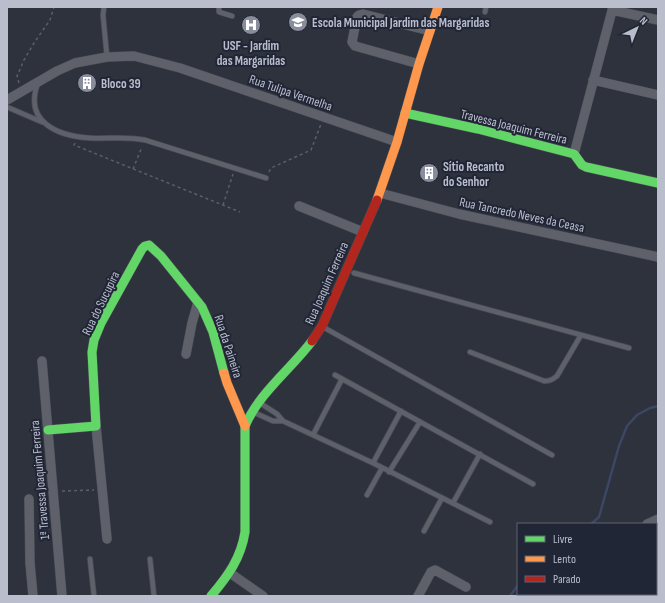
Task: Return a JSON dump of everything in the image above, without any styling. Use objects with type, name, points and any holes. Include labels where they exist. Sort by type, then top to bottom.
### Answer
[{"type":"street","name":"Rua Joaquim Ferreira","points":[[211,596],[230,573],[240,557],[244,544],[245,426],[259,402],[316,335],[350,272],[363,232],[380,193],[397,142],[419,64],[438,7]]},
{"type":"street","points":[[574,154],[613,8],[658,20]]},
{"type":"street","points":[[419,64],[354,46],[352,42],[357,17],[363,14],[430,31]]},
{"type":"street","name":"Rua Tulipa Vermelha","points":[[7,100],[74,63],[107,57],[134,56],[188,71],[397,142]]},
{"type":"street","points":[[593,80],[658,94]]},
{"type":"street","name":"Travessa Joaquim Ferreira","points":[[405,113],[478,129],[574,154],[582,165],[586,167],[658,183]]},
{"type":"street","name":"Rua Tancredo Neves da Ceasa","points":[[380,193],[459,214],[658,256]]},
{"type":"street","points":[[298,206],[363,232]]},
{"type":"street","name":"Rua da Paineira","points":[[147,245],[155,249],[198,302],[206,316],[213,332],[228,383],[245,426]]},
{"type":"street","name":"Rua do Sucupira","points":[[96,426],[92,352],[94,340],[142,249],[147,245]]},
{"type":"street","points":[[186,354],[192,322],[198,302]]},
{"type":"street","name":"1ª Travessa Joaquim Ferreira","points":[[42,361],[62,596]]},
{"type":"street","points":[[48,430],[96,426],[106,538]]},
{"type":"street","points":[[29,499],[30,563],[33,596]]},
{"type":"street","points":[[418,596],[432,572],[435,570],[466,587]]},
{"type":"street","points":[[230,573],[263,596]]},
{"type":"lane","points":[[104,7],[104,38],[107,57]]},
{"type":"lane","points":[[219,7],[219,12],[221,14],[232,16]]},
{"type":"lane","points":[[38,82],[34,92],[33,101],[34,108],[42,122]]},
{"type":"lane","points":[[7,107],[62,132],[78,137],[133,137],[266,178]]},
{"type":"lane","points":[[350,272],[629,348]]},
{"type":"lane","points":[[322,326],[552,455]]},
{"type":"lane","points":[[470,352],[544,381],[549,381],[556,376],[581,335]]},
{"type":"lane","points":[[335,375],[533,484]]},
{"type":"lane","points":[[313,435],[342,379]]},
{"type":"lane","points":[[259,402],[277,414],[283,421],[373,463],[490,522]]},
{"type":"lane","points":[[373,463],[401,411]]},
{"type":"lane","points":[[252,412],[273,421],[283,421]]},
{"type":"lane","points":[[389,472],[420,422]]},
{"type":"lane","points":[[453,503],[480,454]]},
{"type":"lane","points":[[367,495],[382,468]]},
{"type":"lane","points":[[424,531],[442,498]]},
{"type":"lane","points":[[90,559],[94,596]]},
{"type":"lane","points":[[150,559],[154,596]]},
{"type":"path","points":[[22,92],[17,76],[34,43],[50,20],[54,7]]},
{"type":"path","points":[[266,178],[271,168],[312,148],[324,117]]},
{"type":"path","points":[[133,169],[145,140]]},
{"type":"path","points":[[74,145],[240,212]]},
{"type":"path","points":[[223,205],[234,168]]},
{"type":"path","points":[[53,492],[102,490]]},
{"type":"waterway","points":[[592,523],[599,517],[619,446],[627,426],[637,415],[650,408],[658,406]]},
{"type":"waterway","points":[[510,596],[517,586]]},
{"type":"traffic: fast","points":[[405,113],[478,129],[574,154],[582,165],[586,167],[658,183]]},
{"type":"traffic: fast","points":[[48,430],[96,426],[92,352],[94,340],[101,323],[145,246],[149,245],[161,256],[202,307],[213,332],[224,373]]},
{"type":"traffic: fast","points":[[211,596],[233,566],[240,550],[245,532],[245,426],[258,403],[312,341]]},
{"type":"traffic: slow","points":[[377,200],[397,142],[419,64],[438,7]]},
{"type":"traffic: slow","points":[[224,373],[245,426]]},
{"type":"traffic: jam","points":[[312,341],[322,326],[377,200]]},
{"type":"place","name":"Escola Municipal Jardim das Margaridas","points":[[298,22]]},
{"type":"place","name":"USF - Jardim das Margaridas","points":[[251,25]]},
{"type":"place","name":"Bloco 39","points":[[87,83]]},
{"type":"place","name":"Sítio Recanto do Senhor","points":[[429,173]]}]
